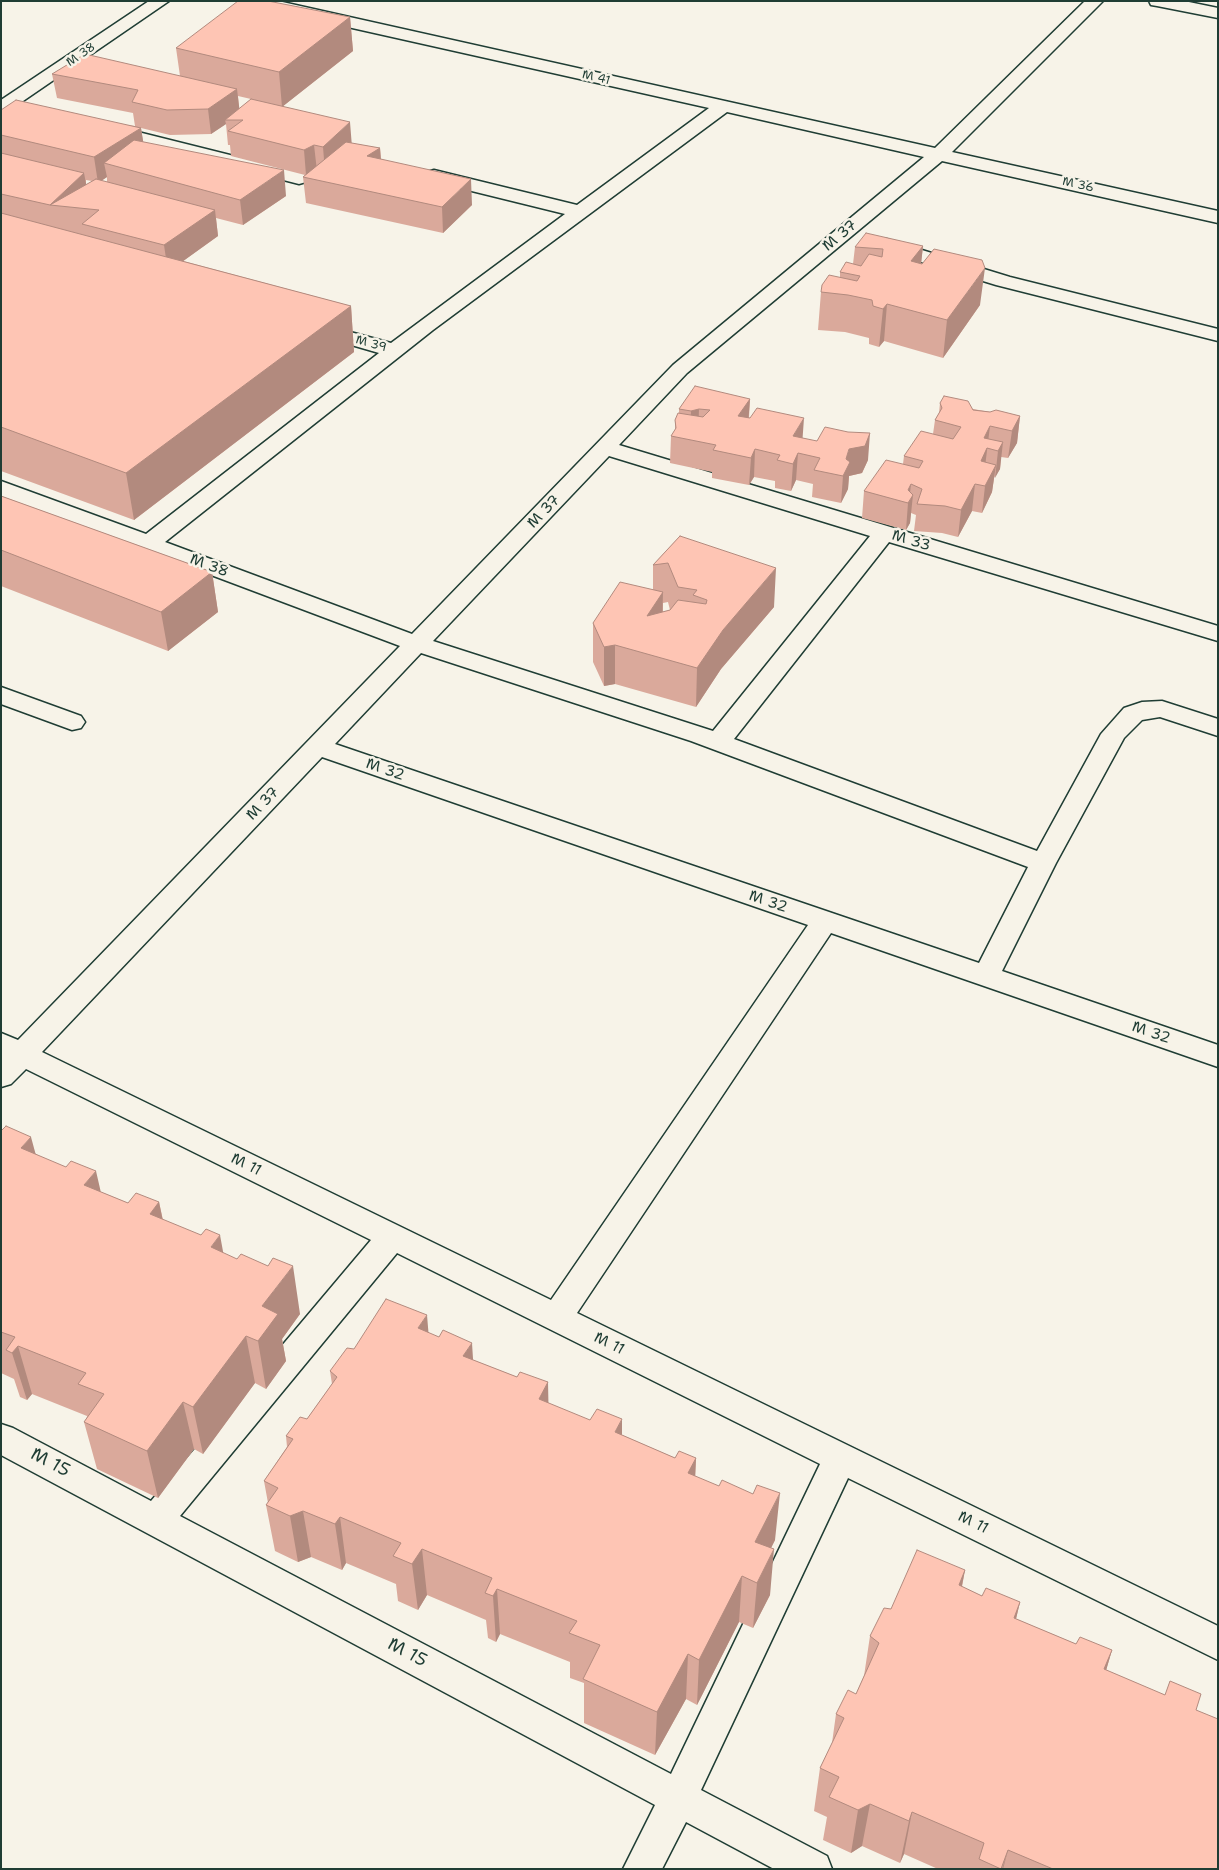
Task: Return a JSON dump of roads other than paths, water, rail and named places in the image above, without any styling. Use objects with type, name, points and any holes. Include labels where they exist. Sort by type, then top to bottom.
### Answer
[{"type":"street","name":"M 38","points":[[5,106],[161,1]]},
{"type":"street","name":"M 41","points":[[254,1],[939,154]]},
{"type":"street","name":"M 37","points":[[9,1058],[318,747],[680,369],[860,237],[939,154],[1095,1]]},
{"type":"street","points":[[1157,1],[1218,13]]},
{"type":"street","points":[[5,106],[27,108]]},
{"type":"street","points":[[149,543],[395,350],[724,106]]},
{"type":"street","points":[[92,125],[299,178]]},
{"type":"street","name":"M 36","points":[[939,154],[1217,215]]},
{"type":"street","points":[[418,172],[581,212]]},
{"type":"street","points":[[860,237],[1003,281],[1218,335]]},
{"type":"street","name":"M 39","points":[[299,324],[395,350]]},
{"type":"street","name":"M 33","points":[[605,448],[1218,634]]},
{"type":"street","name":"M 38","points":[[1,488],[417,644],[718,742],[1043,864]]},
{"type":"street","points":[[718,742],[884,533]]},
{"type":"street","points":[[1,695],[72,722]]},
{"type":"street","points":[[986,976],[1043,864],[1114,734],[1133,714],[1142,710],[1162,709],[1218,728]]},
{"type":"street","name":"M 32","points":[[318,747],[1218,1056]]},
{"type":"street","points":[[556,1318],[825,922]]},
{"type":"street","name":"M 11","points":[[9,1058],[392,1237],[1218,1644]]},
{"type":"street","points":[[156,1520],[392,1237]]},
{"type":"street","name":"M 15","points":[[1,1438],[813,1869]]},
{"type":"street","points":[[642,1869],[679,1797],[840,1458]]}]
